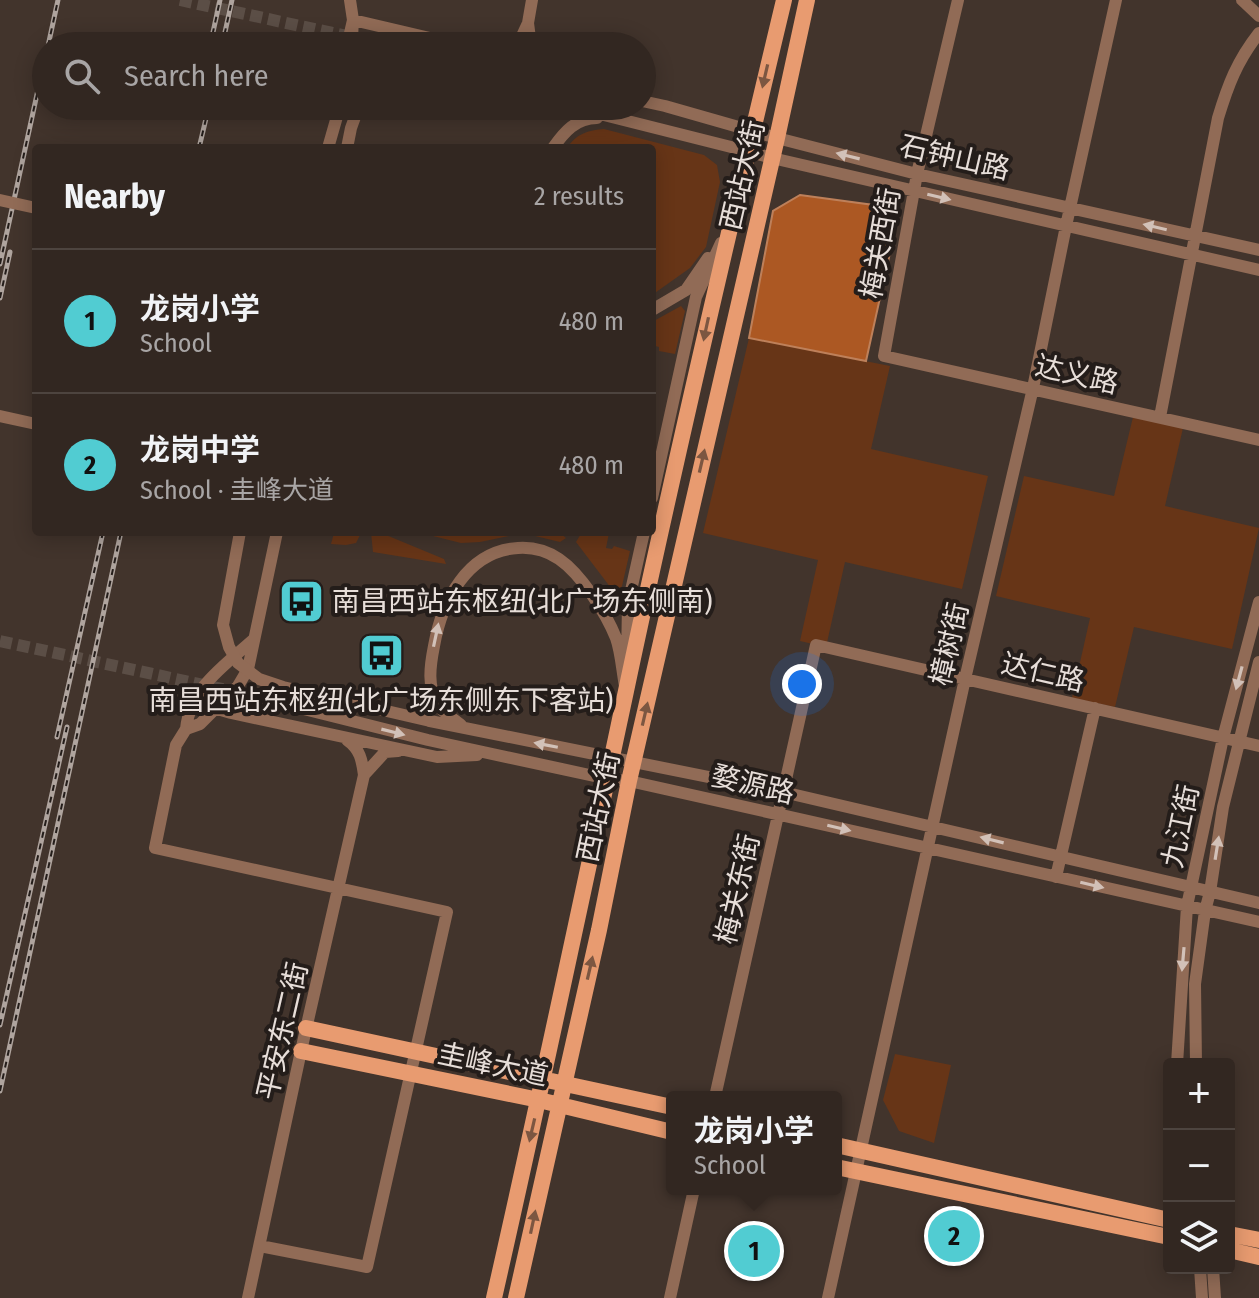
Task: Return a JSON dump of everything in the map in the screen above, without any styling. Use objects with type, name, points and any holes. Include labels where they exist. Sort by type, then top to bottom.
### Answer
[{"type":"main road","name":"西站大街","points":[[494,1298],[729,225],[784,0]]},
{"type":"main road","name":"西站大街","points":[[516,1298],[599,930],[629,781],[807,0]]},
{"type":"main road","name":"圭峰大道","points":[[306,1028],[666,1106]]},
{"type":"main road","name":"圭峰大道","points":[[301,1051],[539,1100],[666,1131]]},
{"type":"main road","points":[[842,1146],[1163,1219]]},
{"type":"main road","points":[[842,1168],[1163,1236]]},
{"type":"main road","points":[[1235,1235],[1259,1240]]},
{"type":"main road","points":[[1235,1251],[1259,1257]]},
{"type":"street","points":[[350,0],[352,32]]},
{"type":"street","points":[[524,32],[532,0]]},
{"type":"street","name":"梅关西街","points":[[884,356],[917,174],[958,0]]},
{"type":"street","name":"樟树街","points":[[828,1298],[1033,388],[1116,0]]},
{"type":"street","points":[[1242,0],[1259,16]]},
{"type":"street","points":[[350,32],[353,20]]},
{"type":"street","points":[[353,20],[404,32]]},
{"type":"street","points":[[528,23],[529,32]]},
{"type":"street","points":[[1160,417],[1218,118],[1230,80],[1243,53],[1259,33]]},
{"type":"street","name":"石钟山路","points":[[656,103],[917,174],[1259,250]]},
{"type":"street","points":[[329,144],[336,120]]},
{"type":"street","points":[[351,120],[351,128]]},
{"type":"street","points":[[348,144],[354,120]]},
{"type":"street","points":[[556,144],[574,123],[581,120]]},
{"type":"street","name":"石钟山路","points":[[622,120],[914,192],[1259,270]]},
{"type":"street","points":[[0,200],[32,207]]},
{"type":"street","points":[[656,308],[686,290],[729,225]]},
{"type":"street","points":[[656,480],[696,297],[729,225]]},
{"type":"street","name":"达义路","points":[[884,356],[1259,440]]},
{"type":"street","points":[[0,416],[32,423]]},
{"type":"street","name":"婺源路","points":[[239,536],[223,625],[229,647],[238,663],[259,679],[430,721],[933,825],[1259,903]]},
{"type":"street","points":[[186,729],[200,724],[238,686],[248,669],[276,536]]},
{"type":"street","points":[[626,690],[628,604],[643,536]]},
{"type":"street","points":[[464,727],[440,708],[430,690],[438,623],[453,589],[468,571],[488,555],[509,549],[542,551],[559,559],[576,575],[601,608],[616,639],[626,690]]},
{"type":"street","name":"九江街","points":[[1177,1058],[1187,906],[1223,738],[1259,602]]},
{"type":"street","points":[[253,640],[205,683],[188,713],[186,729],[176,745],[155,848],[447,912],[367,1267],[260,1246]]},
{"type":"street","name":"达仁路","points":[[816,645],[1259,746]]},
{"type":"street","name":"梅关东街","points":[[716,1091],[816,645]]},
{"type":"street","name":"九江街","points":[[1196,1058],[1195,984],[1205,911],[1223,807],[1259,662]]},
{"type":"street","name":"婺源路","points":[[236,692],[493,755],[629,781],[1259,922]]},
{"type":"street","points":[[199,695],[214,708],[437,757],[493,755]]},
{"type":"street","points":[[1056,877],[1095,708]]},
{"type":"street","points":[[344,737],[356,747],[363,761],[364,775]]},
{"type":"street","points":[[364,775],[385,752],[405,750]]},
{"type":"street","name":"平安东二街","points":[[248,1298],[364,775]]},
{"type":"street","points":[[670,1298],[693,1195]]},
{"type":"street","points":[[1200,1274],[1202,1298]]},
{"type":"street","points":[[1213,1274],[1215,1298]]},
{"type":"shaded area","points":[[604,129],[704,155],[717,165],[720,182],[706,247],[690,268],[656,292],[656,144],[570,144],[593,130]]},
{"type":"shaded area","points":[[800,195],[881,206],[895,230],[866,361],[749,338],[773,211]]},
{"type":"shaded area","points":[[681,306],[685,311],[675,354],[659,351],[656,346],[656,320]]},
{"type":"shaded area","points":[[749,338],[890,366],[871,449],[988,476],[962,589],[845,562],[826,647],[800,641],[818,560],[703,533]]},
{"type":"shaded area","points":[[1133,417],[1183,428],[1165,506],[1259,528],[1232,649],[1134,627],[1115,707],[1072,698],[1090,618],[996,596],[1024,476],[1114,496]]},
{"type":"shaded area","points":[[333,536],[360,536],[356,543],[331,544]]},
{"type":"shaded area","points":[[371,536],[388,536],[444,559],[446,564],[373,552]]},
{"type":"shaded area","points":[[433,536],[509,536],[480,542],[461,543]]},
{"type":"shaded area","points":[[535,536],[566,538],[560,542]]},
{"type":"shaded area","points":[[580,536],[608,536],[606,548],[612,549],[614,546],[630,551],[617,596],[576,542]]},
{"type":"shaded area","points":[[895,1054],[951,1065],[934,1143],[899,1131],[883,1100]]},
{"type":"tunnel","points":[[180,0],[328,32]]},
{"type":"tunnel","points":[[0,641],[236,692]]},
{"type":"railway","points":[[51,32],[58,0]]},
{"type":"railway","points":[[213,32],[220,0]]},
{"type":"railway","points":[[225,32],[232,0]]},
{"type":"railway","points":[[0,264],[32,117]]},
{"type":"railway","points":[[200,144],[206,120]]},
{"type":"railway","points":[[0,298],[10,252]]},
{"type":"railway","points":[[57,737],[102,536]]},
{"type":"railway","points":[[0,1091],[120,536]]},
{"type":"railway","points":[[0,1025],[67,727]]},
{"type":"place","name":"南昌西站东枢纽(北广场东侧南)","points":[[301,601]]},
{"type":"place","name":"南昌西站东枢纽(北广场东侧东下客站)","points":[[381,656]]},
{"type":"place","name":"龙岗中学","points":[[954,1236]]},
{"type":"place","name":"龙岗小学","points":[[754,1251]]}]
